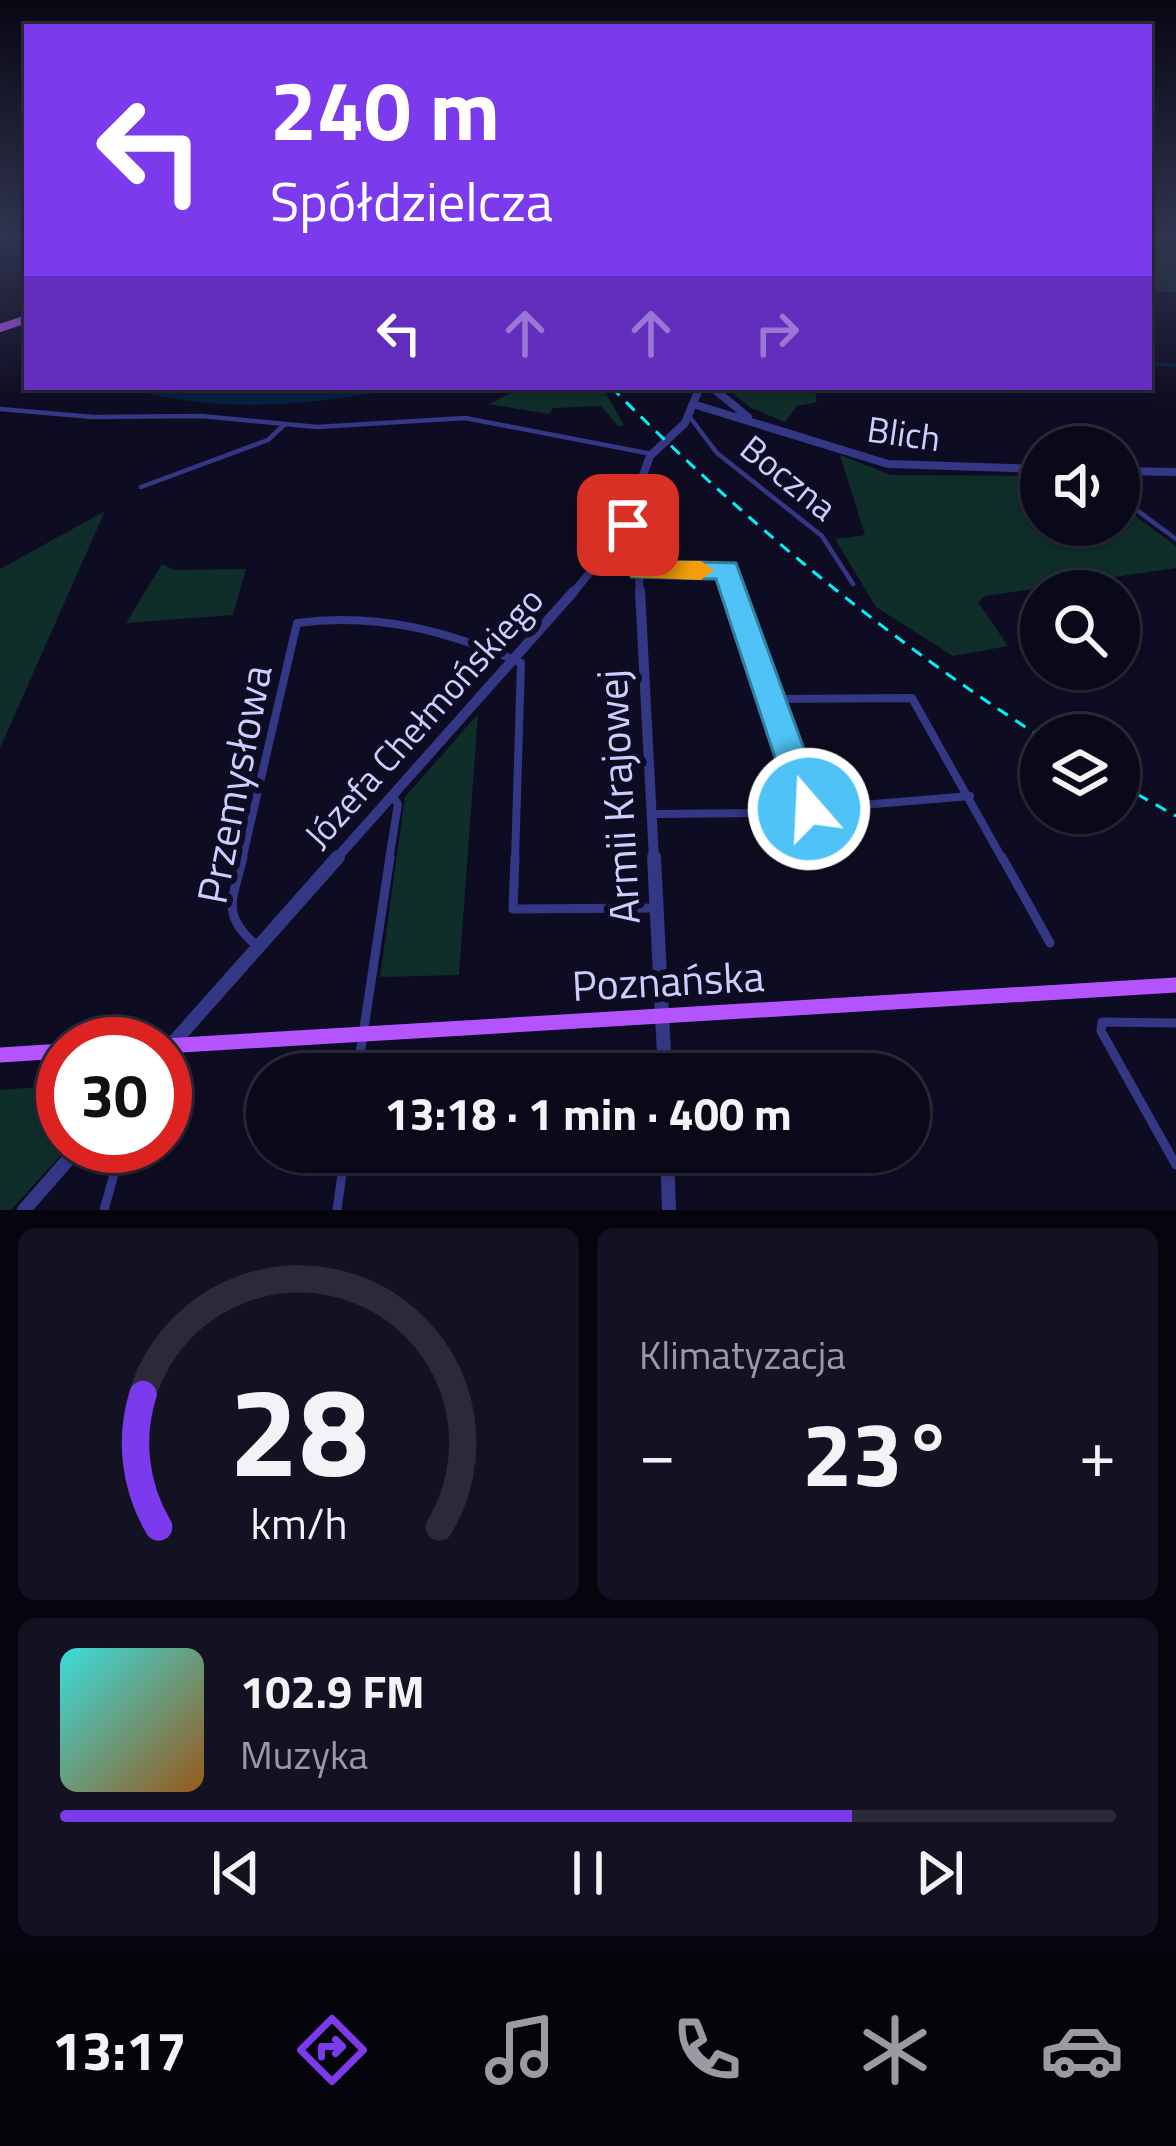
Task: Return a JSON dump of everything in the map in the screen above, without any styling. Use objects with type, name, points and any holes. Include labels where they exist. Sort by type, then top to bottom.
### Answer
[{"type":"main road","name":"Poznańska","points":[[192,1046],[1176,986]]},
{"type":"main road","points":[[0,1055],[36,1053]]},
{"type":"street","points":[[696,405],[698,390]]},
{"type":"street","name":"Blich","points":[[715,390],[747,418]]},
{"type":"street","name":"Józefa Chełmońskiego","points":[[192,1021],[614,546],[630,519],[652,454],[675,437],[696,405]]},
{"type":"street","name":"Blich","points":[[696,405],[893,464],[1020,468]]},
{"type":"street","points":[[0,409],[285,424],[466,418],[652,454]]},
{"type":"street","name":"Boczna","points":[[689,416],[711,447],[822,536],[853,584]]},
{"type":"street","points":[[141,488],[268,440],[285,424]]},
{"type":"street","points":[[1140,471],[1176,472]]},
{"type":"street","points":[[1140,512],[1176,538]]},
{"type":"street","name":"Armii Krajowej","points":[[630,519],[636,523],[640,571],[664,1053]]},
{"type":"street","points":[[640,571],[726,570],[809,809]]},
{"type":"street","name":"Przemysłowa","points":[[259,948],[235,927],[230,913],[297,622],[384,617],[439,631],[514,660]]},
{"type":"street","points":[[514,660],[525,668],[513,909],[660,908]]},
{"type":"street","points":[[771,699],[912,698],[1050,943]]},
{"type":"street","points":[[654,814],[809,809],[970,796]]},
{"type":"street","points":[[360,1053],[398,804],[392,797]]},
{"type":"street","points":[[1176,1023],[1102,1022],[1101,1031],[1176,1165]]},
{"type":"street","points":[[24,1210],[56,1173]]},
{"type":"street","points":[[104,1210],[114,1173]]},
{"type":"street","points":[[337,1210],[342,1173]]},
{"type":"street","points":[[668,1173],[669,1210]]},
{"type":"green space","points":[[516,390],[604,390],[624,425],[619,427],[601,406],[553,408],[549,414],[489,404]]},
{"type":"green space","points":[[729,390],[815,390],[817,402],[797,406],[785,422],[751,408]]},
{"type":"green space","points":[[840,455],[891,475],[1020,476],[1020,546],[1140,546],[1140,519],[1176,546],[1176,568],[1140,573],[1020,570],[1020,591],[985,596],[978,602],[1008,646],[953,656],[876,607],[835,539],[865,535]]},
{"type":"green space","points":[[105,511],[0,748],[0,569]]},
{"type":"green space","points":[[162,564],[175,570],[246,569],[233,615],[126,623]]},
{"type":"green space","points":[[478,714],[459,975],[380,977],[405,797]]},
{"type":"green space","points":[[36,1087],[36,1173],[45,1173],[11,1210],[0,1210],[0,1090]]},
{"type":"water","points":[[134,390],[384,390],[262,405]]},
{"type":"waterway","points":[[1152,363],[1176,366]]},
{"type":"railway","points":[[614,390],[816,574],[1020,723]]},
{"type":"railway","points":[[1140,796],[1176,816]]},
{"type":"slow traffic","points":[[638,552],[640,571],[701,570]]},
{"type":"route","points":[[628,525],[630,519],[636,523],[640,571],[726,570],[809,809]]}]
